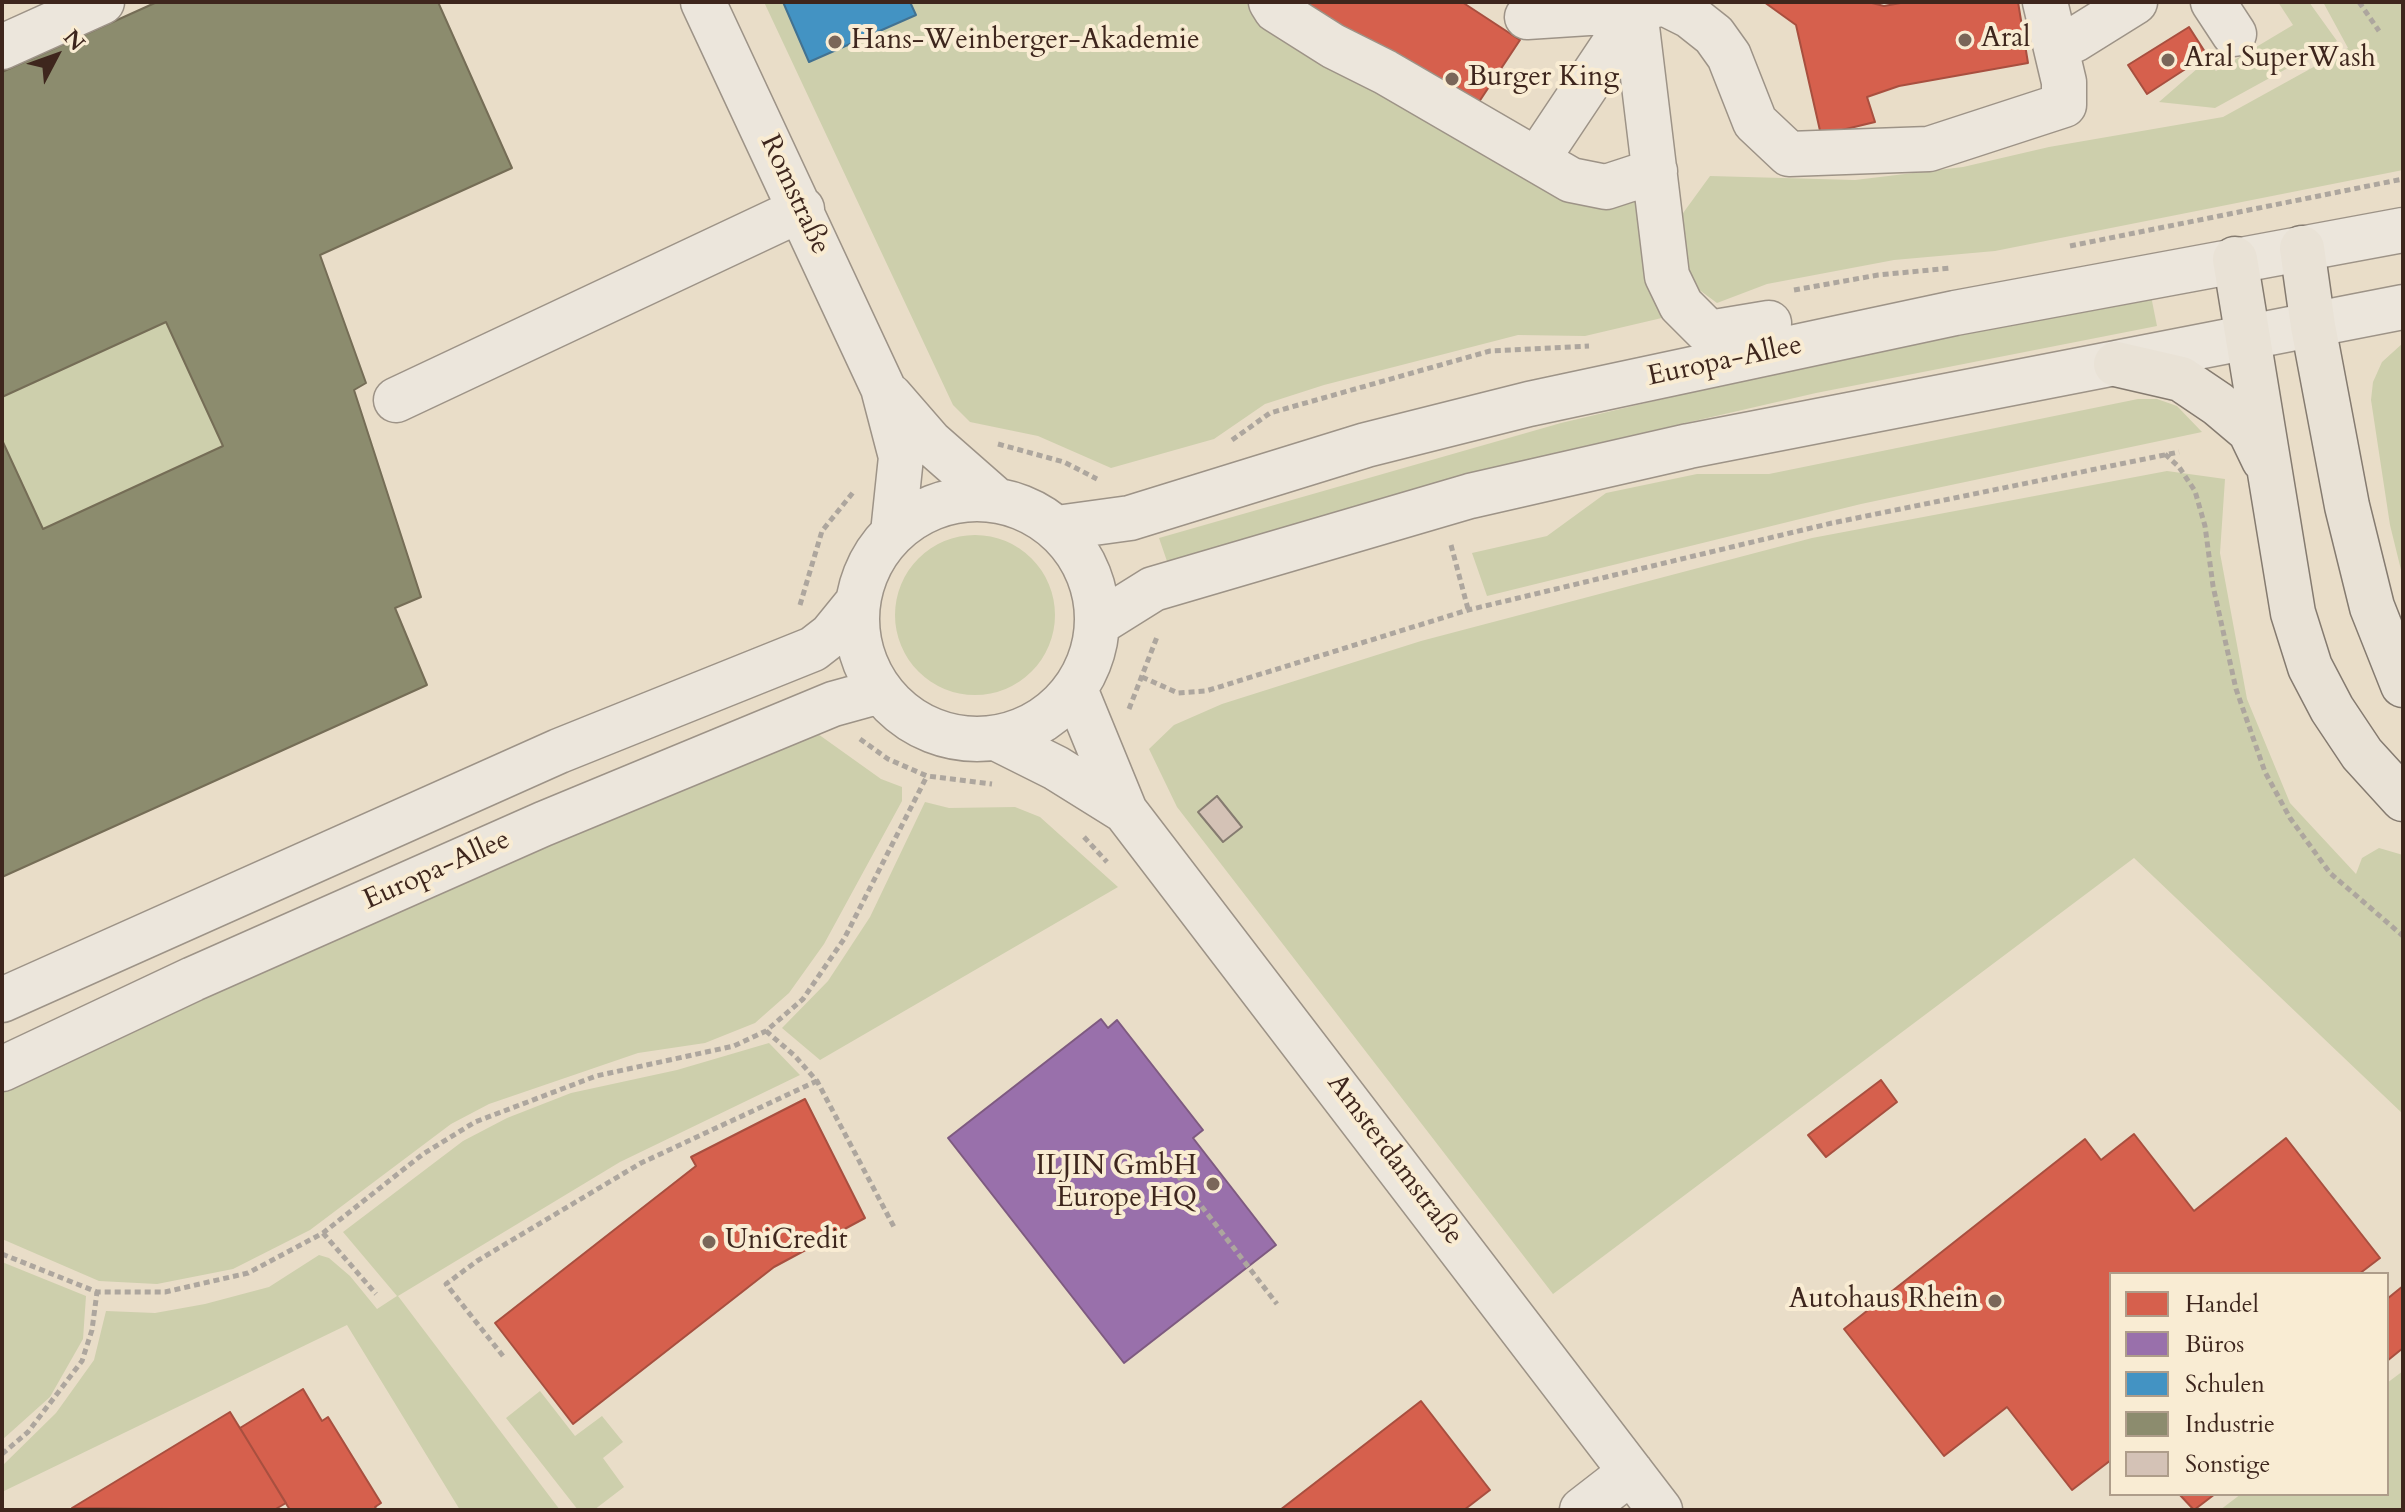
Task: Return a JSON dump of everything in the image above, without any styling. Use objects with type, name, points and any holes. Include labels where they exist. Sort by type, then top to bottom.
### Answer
[{"type":"highway","points":[[2302,248],[2313,326],[2347,506],[2372,607],[2403,685]]},
{"type":"highway","points":[[2235,259],[2293,613],[2310,667],[2362,754],[2403,799]]},
{"type":"highway","points":[[2116,364],[2181,379],[2250,431],[2267,466]]},
{"type":"street","points":[[2,47],[102,2]]},
{"type":"street","name":"Romstraße","points":[[703,2],[883,388],[901,457],[893,533]]},
{"type":"street","points":[[1271,2],[1276,10],[1333,46],[1538,158],[1571,180],[1606,187],[1655,171]]},
{"type":"street","points":[[2051,22],[2074,40],[2135,2]]},
{"type":"street","points":[[1527,17],[1664,3],[1690,16],[1714,35],[1729,56],[1755,122],[1789,154],[1929,149],[2064,105],[2064,82],[2051,22]]},
{"type":"street","points":[[1538,158],[1637,5]]},
{"type":"street","points":[[1637,5],[1660,238],[1667,276],[1681,305],[1709,333],[1723,333],[1885,302],[1943,300],[1995,305]]},
{"type":"street","points":[[396,400],[802,209]]},
{"type":"street","name":"Europa-Allee","points":[[1057,528],[1130,518],[1366,445],[1529,404],[1995,305],[2403,230]]},
{"type":"street","points":[[1097,624],[1153,589],[1470,496],[1689,446],[2403,307]]},
{"type":"street","name":"Romstraße","points":[[883,388],[930,442],[996,500]]},
{"type":"street","points":[[996,500],[1028,510],[1057,528],[1077,552],[1090,576],[1097,624],[1090,658],[1075,689],[1052,714],[1024,730],[996,738],[967,739],[935,732],[900,712],[880,691],[859,643],[857,603],[868,566],[893,533],[919,513],[948,502],[996,500]]},
{"type":"street","points":[[2,1000],[559,751],[813,649],[831,635],[857,603]]},
{"type":"street","name":"Amsterdamstraße","points":[[1075,689],[1125,811],[1660,1510]]},
{"type":"street","name":"Europa-Allee","points":[[2,1069],[513,837],[833,704],[880,691]]},
{"type":"street","name":"Amsterdamstraße","points":[[996,738],[1056,768],[1125,811]]},
{"type":"street","points":[[1582,1510],[1631,1472]]},
{"type":"path","points":[[2359,2],[2379,31]]},
{"type":"path","points":[[1142,677],[1178,693],[1206,691],[1468,610],[1832,523],[2179,452]]},
{"type":"path","points":[[2164,454],[2179,467],[2195,491],[2205,526],[2213,586],[2236,689],[2265,772],[2290,818],[2330,873],[2403,936]]},
{"type":"path","points":[[1451,544],[1468,610]]},
{"type":"path","points":[[1097,740],[1129,711],[1158,635],[1153,589]]},
{"type":"path","points":[[833,704],[846,729],[888,759],[927,776],[981,785],[1032,780],[1056,768]]},
{"type":"path","points":[[2,1254],[97,1292],[165,1292],[248,1273],[323,1233],[423,1154],[475,1122],[596,1076],[734,1046],[766,1031],[803,999],[844,939],[906,823],[927,776]]},
{"type":"path","points":[[766,1031],[795,1056],[817,1081],[894,1227]]},
{"type":"path","points":[[503,1356],[446,1284],[477,1261],[641,1163],[817,1081]]},
{"type":"path","points":[[1165,1159],[1277,1304]]},
{"type":"path","points":[[323,1233],[376,1294]]},
{"type":"path","points":[[2,1454],[28,1432],[82,1361],[92,1330],[97,1292]]},
{"type":"green space","points":[[764,2],[1257,2],[1638,193],[1666,317],[1585,336],[1518,335],[1324,385],[1265,404],[1214,439],[1111,468],[1038,436],[970,422],[953,405]]},
{"type":"green space","points":[[2278,2],[2309,2],[2337,41],[2215,108],[2159,102],[2206,61],[2216,71],[2293,25]]},
{"type":"green space","points":[[2323,2],[2403,2],[2403,170],[1995,251],[1894,260],[1767,284],[1717,303],[1698,289],[1686,268],[1678,220],[1710,176],[1855,180],[1963,167],[2049,147],[2223,117],[2348,48]]},
{"type":"green space","points":[[2151,296],[2157,326],[1816,393],[1529,459],[1356,508],[1169,567],[1159,538],[1561,423],[1815,363]]},
{"type":"green space","points":[[166,322],[223,446],[43,529],[2,440],[2,397]]},
{"type":"green space","points":[[2403,343],[2403,578],[2390,525],[2371,400],[2373,382],[2382,362]]},
{"type":"green space","points":[[2138,399],[2157,399],[2177,406],[2202,432],[1861,504],[1487,596],[1472,553],[1547,536],[1606,493],[1697,474],[1769,474]]},
{"type":"green space","points":[[2167,471],[2225,479],[2220,553],[2247,699],[2290,803],[2356,874],[2362,858],[2379,848],[2403,855],[2403,1114],[2134,858],[1553,1294],[1177,807],[1149,749],[1174,725],[1222,704],[1421,641],[1812,538]],"holes":[[[1217,796],[1242,827],[1223,842],[1198,812]]]},
{"type":"green space","points":[[975,535],[1006,541],[1032,558],[1049,584],[1055,615],[1049,646],[1032,672],[1006,689],[975,695],[944,689],[918,672],[901,646],[895,615],[901,584],[918,558],[944,541]]},
{"type":"green space","points":[[818,734],[881,779],[902,787],[902,801],[824,944],[789,993],[755,1023],[705,1043],[638,1053],[489,1104],[451,1124],[310,1230],[233,1269],[157,1284],[99,1281],[2,1239],[2,1088],[644,802]]},
{"type":"green space","points":[[925,802],[949,808],[1015,807],[1040,817],[1118,887],[820,1060],[782,1028],[828,981],[870,917]]},
{"type":"green space","points":[[769,1043],[800,1075],[620,1162],[398,1296],[560,1510],[460,1510],[347,1325],[2,1492],[2,1466],[56,1413],[94,1360],[106,1311],[155,1313],[205,1304],[269,1287],[319,1255],[329,1258],[350,1276],[377,1309],[397,1296],[343,1232],[463,1141],[507,1118],[571,1093],[677,1070]]},
{"type":"green space","points":[[2,1262],[86,1296],[83,1339],[50,1397],[2,1440]]},
{"type":"green space","points":[[2403,1371],[2403,1510],[2220,1510],[2238,1496],[2389,1496],[2389,1382]]},
{"type":"green space","points":[[540,1391],[575,1436],[602,1416],[623,1442],[603,1458],[624,1487],[594,1510],[578,1510],[506,1418]]},
{"type":"building: Handel","name":"Burger King","points":[[1306,2],[1462,2],[1520,40],[1469,117],[1302,8]]},
{"type":"building: Handel","points":[[1764,2],[1868,2],[1884,6],[1906,2],[2018,2],[2028,63],[1899,86],[1867,97],[1875,122],[1821,135],[1796,25]]},
{"type":"building: Handel","name":"Aral SuperWash","points":[[2189,27],[2207,55],[2147,94],[2128,65]]},
{"type":"building: Handel","points":[[1881,1080],[1897,1102],[1826,1157],[1808,1135]]},
{"type":"building: Handel","name":"UniCredit","points":[[805,1099],[865,1218],[774,1267],[573,1424],[495,1323],[696,1166],[691,1157]]},
{"type":"building: Handel","name":"Autohaus Rhein","points":[[2134,1134],[2194,1211],[2286,1138],[2380,1258],[2362,1272],[2109,1272],[2109,1462],[2072,1490],[2007,1407],[1944,1456],[1844,1329],[2085,1139],[2101,1160]]},
{"type":"building: Handel","points":[[2403,1286],[2403,1348],[2389,1359],[2389,1297]]},
{"type":"building: Handel","points":[[303,1389],[322,1421],[328,1417],[381,1503],[375,1507],[377,1510],[290,1510],[240,1428]]},
{"type":"building: Handel","points":[[1421,1401],[1490,1490],[1464,1510],[1280,1510]]},
{"type":"building: Handel","points":[[230,1412],[286,1503],[274,1510],[72,1508]]},
{"type":"building: Handel","points":[[2181,1496],[2212,1496],[2194,1510]]},
{"type":"building: Büros","points":[[1101,1019],[1108,1028],[1117,1020],[1203,1130],[1193,1138],[1276,1245],[1124,1363],[948,1138]]},
{"type":"building: Schulen","points":[[783,2],[910,2],[916,15],[809,62]]},
{"type":"building: Industrie","points":[[157,2],[438,2],[512,168],[320,255],[366,383],[354,390],[421,597],[395,608],[427,685],[2,877],[2,440],[43,529],[223,446],[166,322],[2,397],[2,72]]},
{"type":"building: Sonstige","points":[[1217,796],[1242,827],[1223,842],[1198,812]]},
{"type":"place","name":"Aral","points":[[1965,40]]},
{"type":"place","name":"Hans-Weinberger-Akademie","points":[[835,42]]},
{"type":"place","name":"Aral SuperWash","points":[[2168,60]]},
{"type":"place","name":"Burger King","points":[[1452,79]]},
{"type":"place","name":"ILJIN GmbH Europe HQ","points":[[1213,1184]]},
{"type":"place","name":"UniCredit","points":[[709,1242]]},
{"type":"place","name":"Autohaus Rhein","points":[[1995,1301]]}]
